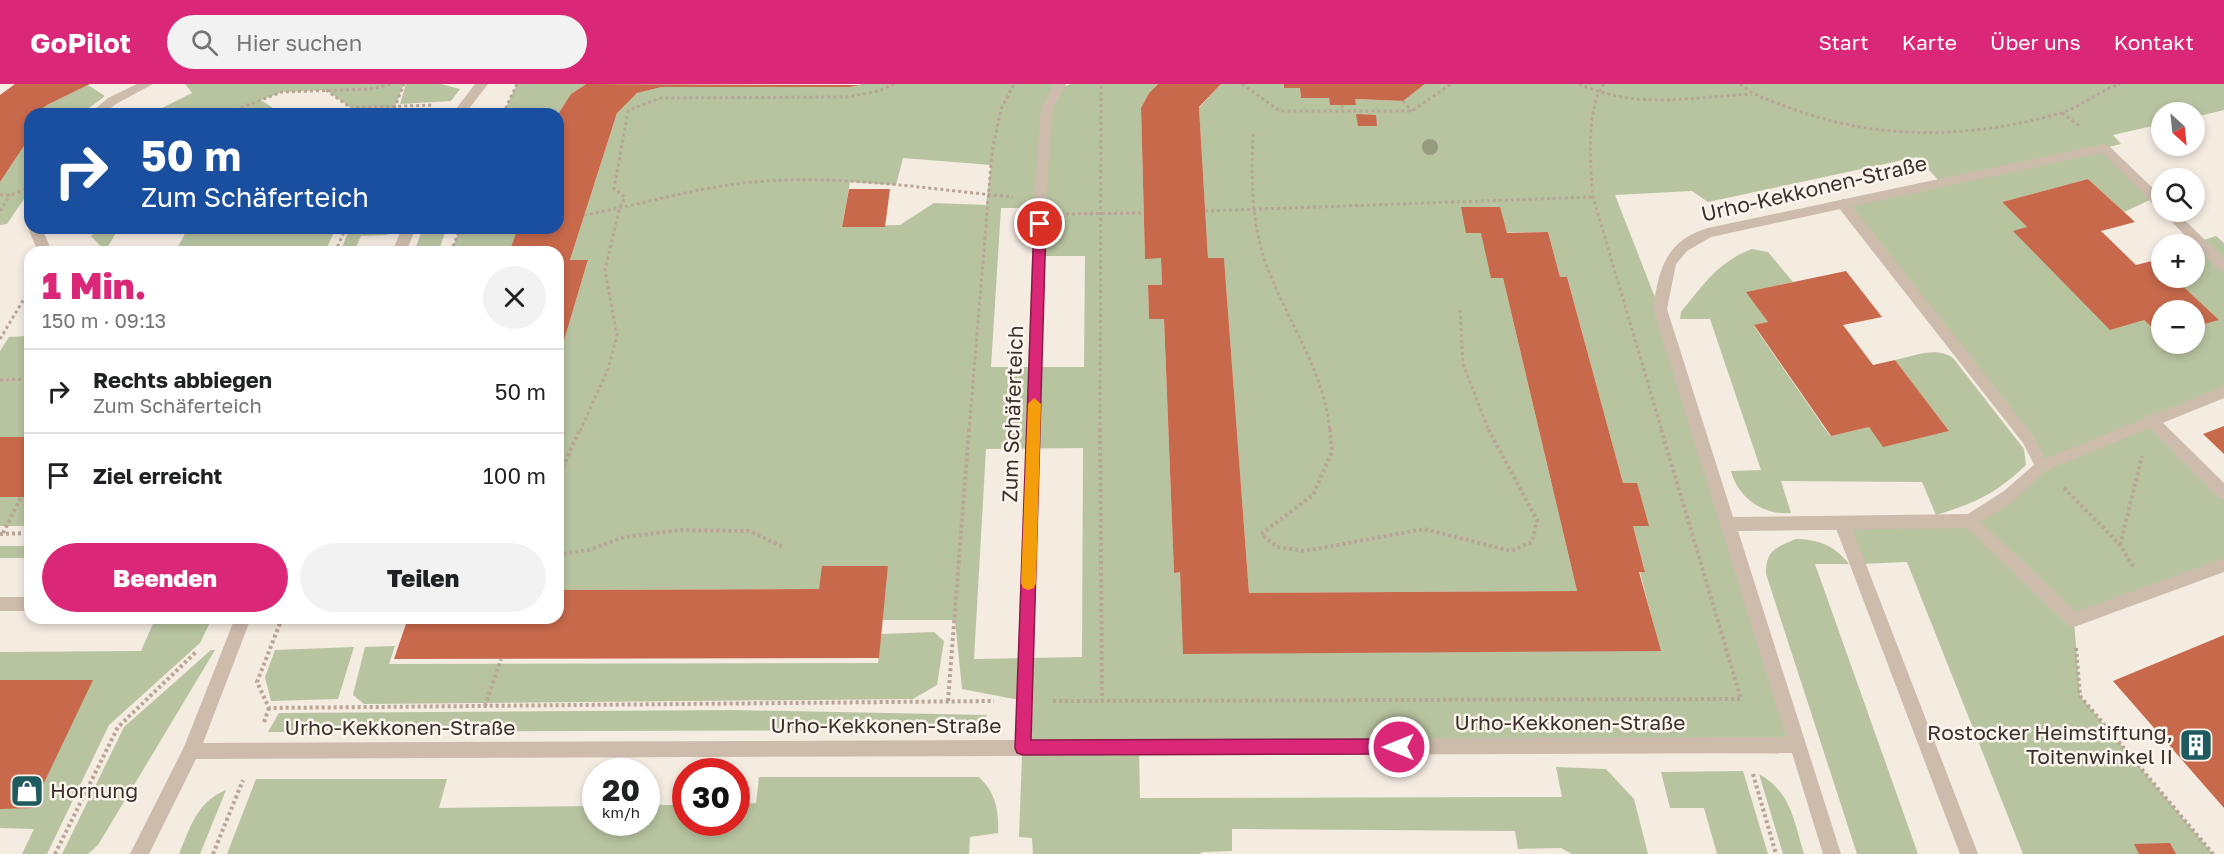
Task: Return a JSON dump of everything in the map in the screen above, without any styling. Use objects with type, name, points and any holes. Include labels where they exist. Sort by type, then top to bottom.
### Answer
[{"type":"street","points":[[102,108],[147,84]]},
{"type":"street","points":[[462,108],[482,84]]},
{"type":"street","name":"Zum Schäferteich","points":[[1023,748],[1040,199],[1047,109],[1060,84]]},
{"type":"street","name":"Urho-Kekkonen-Straße","points":[[1832,854],[1660,309],[1670,258],[1685,245],[1708,233],[2104,148],[2151,194]]},
{"type":"street","points":[[1843,204],[2028,439],[2042,466]]},
{"type":"street","points":[[2178,222],[2224,266]]},
{"type":"street","points":[[1728,524],[1970,521],[2009,496],[2042,466],[2224,392]]},
{"type":"street","points":[[2151,420],[2224,493]]},
{"type":"street","points":[[1970,521],[2074,620],[2224,566]]},
{"type":"street","points":[[1842,523],[1969,854]]},
{"type":"street","points":[[0,604],[24,603]]},
{"type":"street","points":[[139,854],[191,751],[241,624]]},
{"type":"street","name":"Urho-Kekkonen-Straße","points":[[191,751],[1797,744]]},
{"type":"path","points":[[240,108],[282,92],[370,89],[391,84]]},
{"type":"path","points":[[395,107],[404,84]]},
{"type":"path","points":[[506,108],[517,84]]},
{"type":"path","points":[[564,465],[608,369],[617,336],[605,270],[619,210],[625,197],[614,189],[628,111],[659,98],[847,97],[879,91],[894,84]]},
{"type":"path","points":[[948,701],[987,195],[994,135],[1005,96],[1014,84]]},
{"type":"path","points":[[1101,84],[1099,214],[1102,700]]},
{"type":"path","points":[[1242,84],[1280,111],[1412,111],[1451,84]]},
{"type":"path","points":[[1579,84],[1596,94],[1624,100],[1658,102],[1752,94]]},
{"type":"path","points":[[280,624],[257,682],[269,708],[1102,700],[1741,699],[1593,197],[1589,163],[1596,94],[1604,84]]},
{"type":"path","points":[[1740,84],[1752,94],[1827,122],[1875,130],[1941,134],[2007,127],[2062,113],[2107,88],[2120,84]]},
{"type":"path","points":[[326,90],[351,108],[428,108]]},
{"type":"path","points":[[1403,101],[1412,111]]},
{"type":"path","points":[[1342,105],[1343,111]]},
{"type":"path","points":[[1253,134],[1251,172],[1257,235],[1265,262],[1308,356],[1328,409],[1332,452],[1313,495],[1261,534],[1277,547],[1305,551],[1424,530],[1511,551],[1532,542],[1537,520],[1486,425],[1462,364],[1460,310]]},
{"type":"path","points":[[584,216],[619,210],[717,186],[787,180],[896,185],[1040,199],[1060,214],[1144,213]]},
{"type":"path","points":[[0,195],[11,195],[24,190]]},
{"type":"path","points":[[0,211],[11,195]]},
{"type":"path","points":[[1205,211],[1593,197]]},
{"type":"path","points":[[0,339],[24,299]]},
{"type":"path","points":[[0,380],[24,380]]},
{"type":"path","points":[[2120,546],[2151,420]]},
{"type":"path","points":[[2042,466],[2120,546],[2150,593]]},
{"type":"path","points":[[21,497],[2,534],[24,533]]},
{"type":"path","points":[[564,554],[589,550],[624,537],[682,530],[748,531],[783,547]]},
{"type":"path","points":[[2074,620],[2080,696],[2214,854]]},
{"type":"path","points":[[486,706],[501,659]]},
{"type":"path","points":[[55,854],[118,728]]},
{"type":"path","points":[[1744,745],[1776,854]]},
{"type":"path","points":[[213,854],[254,752]]},
{"type":"green space","points":[[185,84],[404,84],[394,108],[351,108],[326,90],[282,92],[261,100],[273,108],[162,108],[192,93]]},
{"type":"green space","points":[[406,84],[441,84],[460,89],[451,101],[400,104]]},
{"type":"green space","points":[[517,84],[586,84],[571,94],[562,108],[506,108]]},
{"type":"green space","points":[[1057,84],[1057,88],[1072,84],[1158,84],[1149,93],[1141,108],[1145,258],[1161,258],[1162,285],[1148,286],[1149,319],[1164,319],[1174,572],[1180,572],[1184,654],[1660,650],[1640,572],[1645,571],[1633,526],[1648,526],[1623,483],[1567,277],[1560,277],[1548,232],[1482,233],[1503,278],[1577,591],[1249,593],[1224,259],[1208,258],[1199,108],[1221,84],[1284,84],[1284,88],[1300,88],[1301,98],[1329,98],[1330,105],[1355,105],[1355,99],[1403,101],[1425,84],[2224,84],[2224,110],[2205,115],[2205,102],[2151,102],[2151,126],[2113,135],[2121,144],[2104,148],[2151,195],[2151,199],[2124,212],[2088,179],[2002,202],[2027,227],[2151,327],[2151,354],[2205,354],[2205,324],[2218,320],[2205,308],[2205,300],[2197,300],[2184,288],[2205,288],[2205,240],[2216,236],[2224,243],[2224,392],[2152,420],[2224,493],[2224,565],[2074,621],[2080,696],[2213,854],[2023,854],[1907,562],[1859,564],[1842,523],[1970,521],[2042,466],[1843,204],[1940,182],[1917,157],[1708,202],[1692,191],[1615,195],[1663,318],[1797,745],[1139,748],[1140,798],[1562,797],[1556,767],[1606,769],[1634,799],[1648,854],[1572,854],[1561,848],[1518,849],[1515,831],[1232,829],[1232,851],[1199,854],[1033,854],[1032,838],[1019,837],[1024,701],[962,689],[955,620],[882,620],[888,566],[823,566],[819,589],[564,590],[564,339],[588,261],[570,260],[617,113],[637,93],[662,87]],"holes":[[[903,158],[991,165],[986,205],[934,203],[900,225],[842,226],[850,182],[896,185]],[[1001,208],[1040,208],[1039,256],[1085,256],[1084,367],[991,367]],[[1083,448],[1082,657],[974,659],[986,449]]]},
{"type":"green space","points":[[88,85],[105,96],[89,108],[43,108]]},
{"type":"green space","points":[[24,146],[24,199],[7,224],[0,225],[0,182]]},
{"type":"green space","points":[[93,234],[115,234],[108,246],[100,246],[91,236]]},
{"type":"green space","points":[[185,234],[333,234],[328,246],[178,246]]},
{"type":"green space","points":[[348,234],[387,234],[361,236],[357,246],[342,246]]},
{"type":"green space","points":[[421,234],[445,234],[440,246],[416,246]]},
{"type":"green space","points":[[458,234],[516,234],[511,246],[453,246]]},
{"type":"green space","points":[[1752,249],[1768,252],[1793,282],[1747,292],[1768,322],[1754,326],[1830,436],[1869,427],[1883,446],[1949,431],[1895,360],[1932,352],[1946,354],[1953,358],[2024,449],[2026,465],[1994,491],[1963,506],[1936,515],[1922,482],[1781,481],[1791,513],[1771,512],[1746,497],[1734,481],[1731,471],[1761,470],[1710,319],[1680,319],[1681,312],[1712,275],[1730,260]]},
{"type":"green space","points":[[24,336],[24,437],[0,437],[0,351],[9,337]]},
{"type":"green space","points":[[0,497],[24,497],[24,526],[0,526]]},
{"type":"green space","points":[[1796,539],[1826,545],[1838,552],[1849,564],[1815,564],[1918,854],[1857,854],[1766,574],[1766,566],[1773,551]]},
{"type":"green space","points":[[0,546],[24,546],[24,558],[0,558]]},
{"type":"green space","points":[[153,624],[209,624],[200,643],[109,725],[47,854],[22,854],[34,829],[0,828],[0,652],[141,651]]},
{"type":"green space","points":[[934,632],[944,641],[937,685],[913,699],[364,704],[353,695],[365,647],[395,646],[389,664],[878,663],[881,634]]},
{"type":"green space","points":[[354,647],[338,699],[271,701],[265,677],[275,650]]},
{"type":"green space","points":[[211,650],[215,650],[98,845],[88,854],[62,854],[124,727]]},
{"type":"green space","points":[[731,710],[987,715],[982,725],[971,730],[268,732],[279,713]]},
{"type":"green space","points":[[1743,771],[1768,854],[1717,854],[1704,808],[1670,808],[1661,772]]},
{"type":"green space","points":[[1759,774],[1770,781],[1785,799],[1794,819],[1804,854],[1783,854]]},
{"type":"green space","points":[[759,777],[979,777],[993,796],[998,817],[998,833],[970,837],[969,854],[227,854],[256,779],[447,779],[439,808],[582,806],[582,836],[660,836],[660,805],[672,805],[672,836],[750,836],[750,803],[756,803]]},
{"type":"green space","points":[[226,790],[200,854],[179,854],[191,825],[201,809],[216,795]]},
{"type":"building","points":[[15,84],[90,84],[43,108],[24,108],[24,146],[0,182],[0,95]]},
{"type":"building","points":[[586,84],[859,85],[850,87],[662,87],[637,93],[617,113],[570,260],[588,260],[564,340],[564,246],[511,246],[516,234],[564,234],[564,108],[562,108],[571,94]]},
{"type":"building","points":[[1158,84],[1221,84],[1199,107],[1208,258],[1224,258],[1249,593],[1577,591],[1503,278],[1491,278],[1481,233],[1466,233],[1461,207],[1500,207],[1507,233],[1548,232],[1560,277],[1567,277],[1623,483],[1637,483],[1649,526],[1633,526],[1645,572],[1639,572],[1661,651],[1183,654],[1180,572],[1174,573],[1164,319],[1149,319],[1148,285],[1162,285],[1161,258],[1145,259],[1141,108],[1149,93]]},
{"type":"building","points":[[1284,84],[1425,84],[1403,101],[1355,99],[1356,105],[1330,105],[1329,98],[1301,98],[1300,88],[1284,88]]},
{"type":"building","points":[[1356,114],[1376,115],[1377,126],[1358,126]]},
{"type":"building","points":[[2088,179],[2135,222],[2101,231],[2136,265],[2151,261],[2151,288],[2185,288],[2198,300],[2151,300],[2151,327],[2144,320],[2110,330],[2013,231],[2027,227],[2002,202]]},
{"type":"building","points":[[849,189],[890,189],[885,227],[842,227]]},
{"type":"building","points":[[1846,271],[1882,317],[1843,325],[1873,365],[1895,360],[1949,431],[1883,447],[1869,427],[1831,436],[1754,325],[1768,322],[1746,292]]},
{"type":"building","points":[[2205,307],[2219,320],[2205,324]]},
{"type":"building","points":[[2224,426],[2224,454],[2203,434]]},
{"type":"building","points":[[0,437],[24,437],[24,497],[0,497]]},
{"type":"building","points":[[822,566],[888,566],[879,658],[394,659],[406,624],[564,624],[564,590],[819,589]]},
{"type":"building","name":"Rostocker Heimstiftung, Toitenwinkel II","points":[[2224,635],[2224,808],[2113,681]]},
{"type":"building","points":[[0,680],[93,680],[32,808],[0,809]]},
{"type":"building","points":[[2170,843],[2176,854],[2139,854],[2134,844]]},
{"type":"slow traffic","points":[[1028,583],[1034,404]]},
{"type":"place","name":"Rostocker Heimstiftung, Toitenwinkel II","points":[[2196,745]]},
{"type":"place","name":"Hornung","points":[[27,791]]},
{"type":"route","points":[[1040,224],[1023,748],[1399,747]]}]
